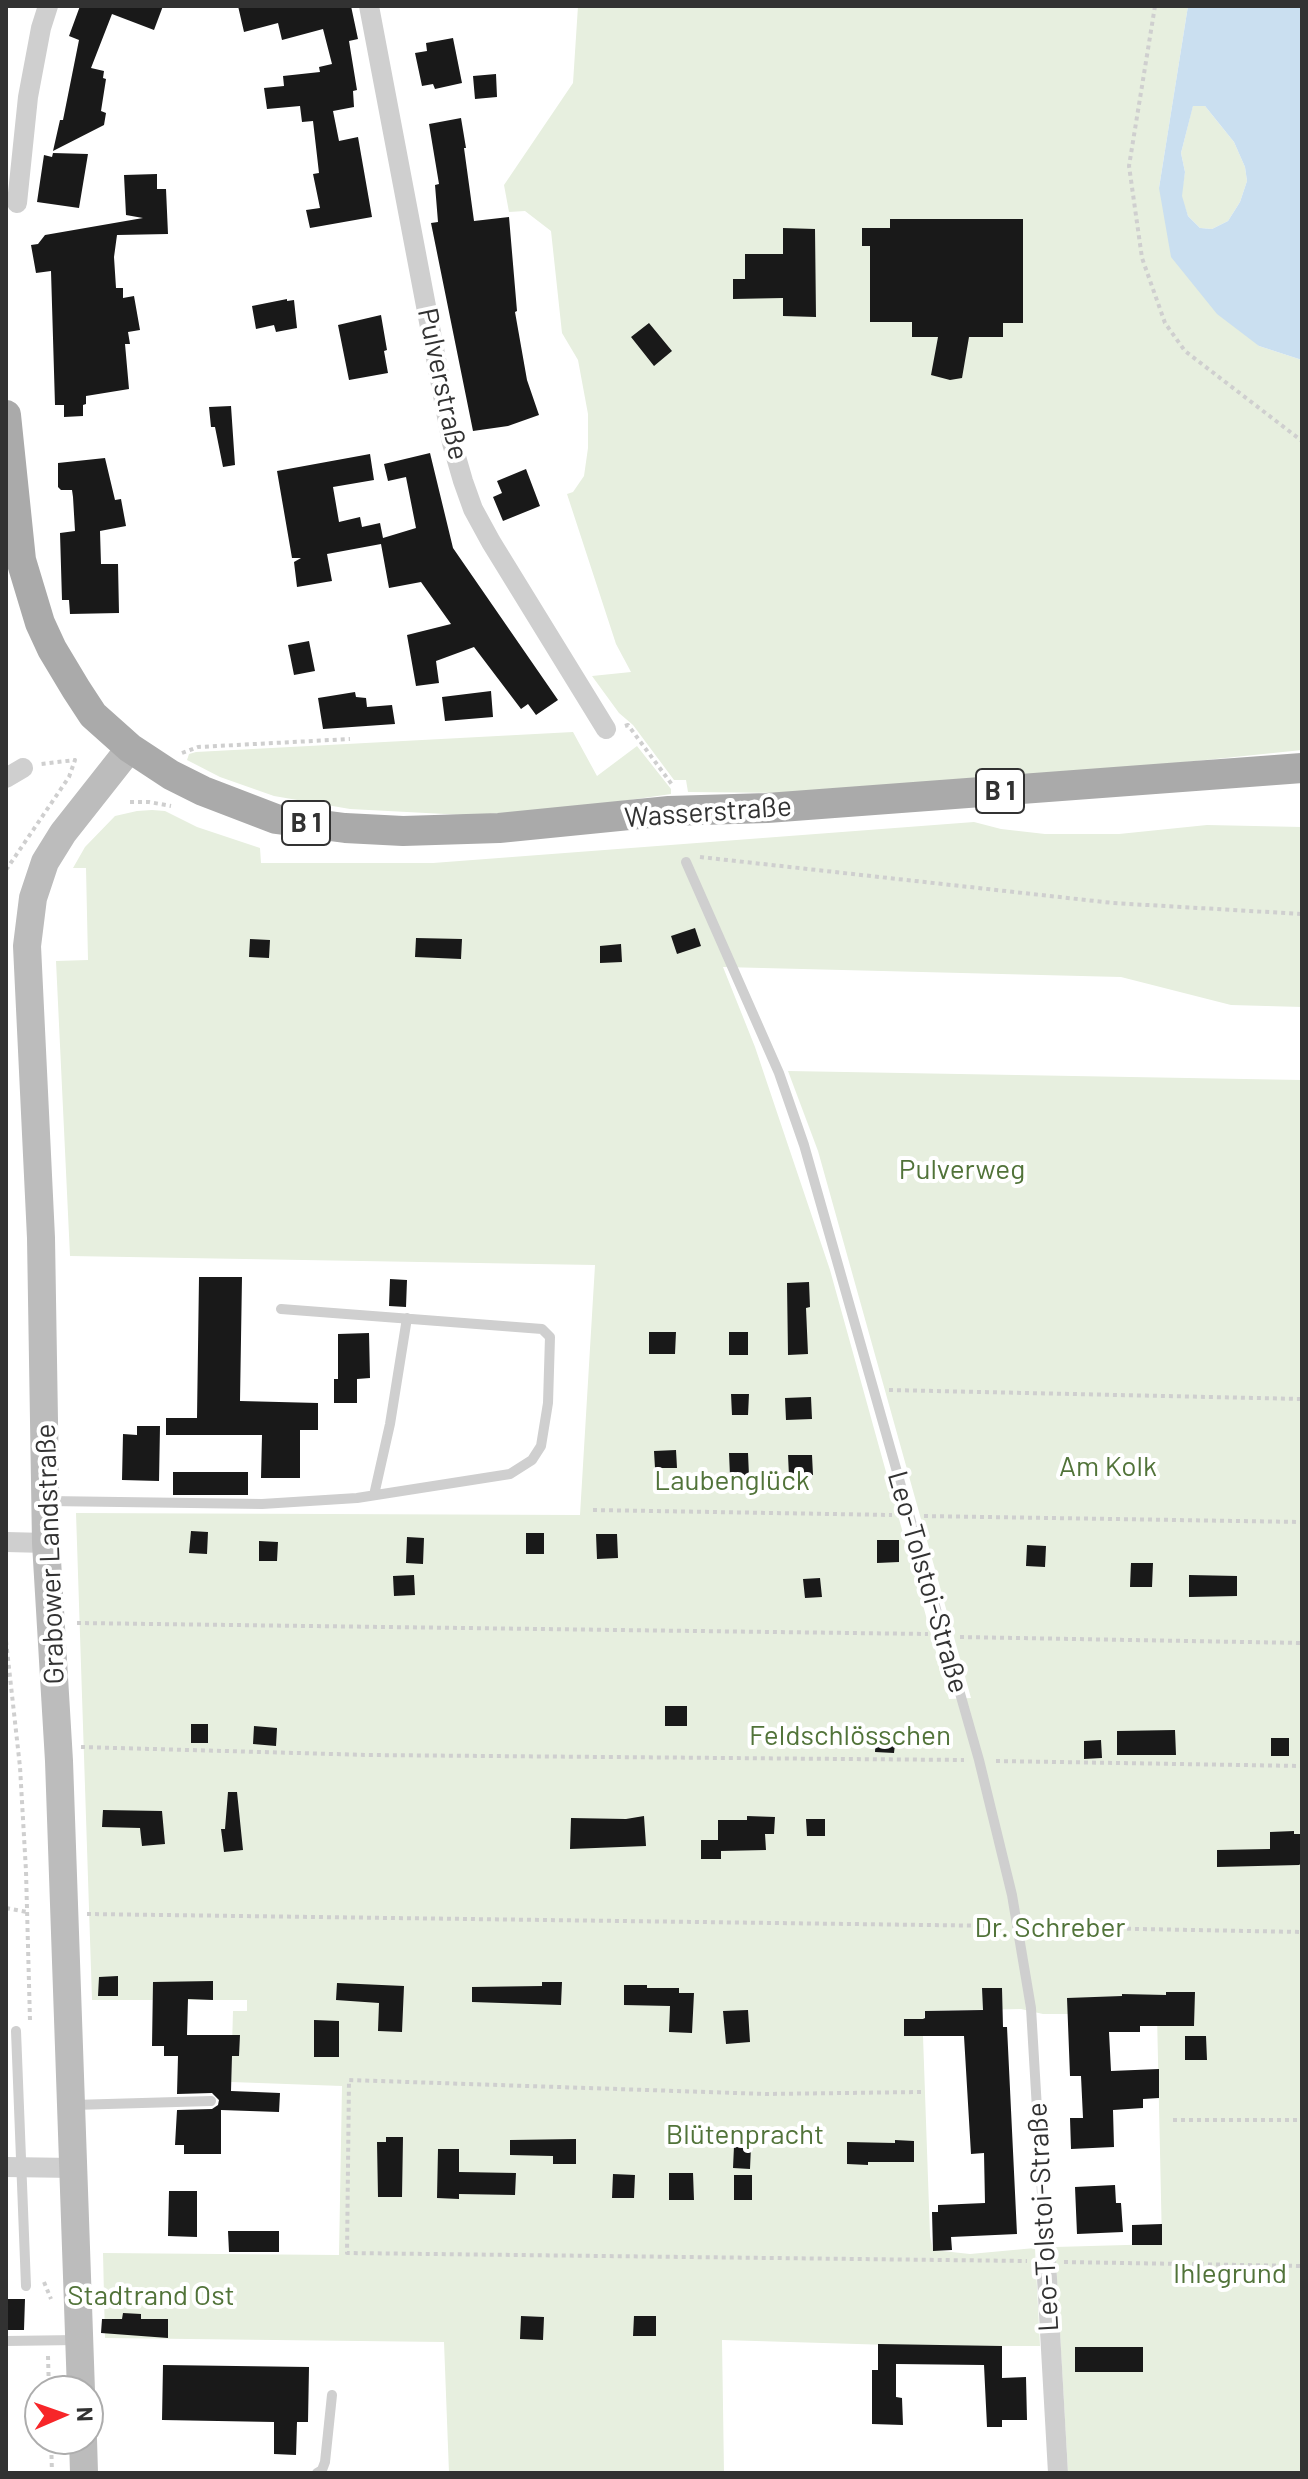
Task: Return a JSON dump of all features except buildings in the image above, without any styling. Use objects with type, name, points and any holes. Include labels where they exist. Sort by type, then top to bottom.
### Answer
[{"type":"main road","name":"B 1","points":[[6,415],[13,562],[52,649],[93,715],[130,748]]},
{"type":"main road","name":"Wasserstraße","points":[[130,748],[181,781],[276,819],[345,828],[403,831],[499,828],[669,811],[767,808],[1302,768]]},
{"type":"main road","name":"Grabower Landstraße","points":[[80,2375],[59,1761],[46,1543],[44,1333],[27,946],[38,879],[55,845],[130,748]]},
{"type":"street","points":[[17,203],[28,97],[38,39],[48,6]]},
{"type":"street","name":"Pulverstraße","points":[[369,6],[452,443],[463,481],[473,509],[491,542],[606,729]]},
{"type":"street","points":[[6,1542],[46,1543]]},
{"type":"street","points":[[14,2168],[74,2168]]},
{"type":"street","name":"Leo-Tolstoi-Straße","points":[[1046,2261],[1058,2473]]},
{"type":"lane","name":"Leo-Tolstoi-Straße","points":[[686,862],[739,978],[804,1145],[979,1760],[1018,1927],[1031,2008],[1046,2261]]},
{"type":"lane","points":[[46,1501],[262,1504],[374,1495],[510,1474],[532,1460],[541,1446],[548,1403],[550,1337],[542,1329],[281,1309]]},
{"type":"lane","points":[[374,1495],[390,1424],[407,1318]]},
{"type":"lane","points":[[16,2031],[14,2168],[26,2286]]},
{"type":"lane","points":[[71,2105],[211,2101]]},
{"type":"lane","points":[[6,2341],[79,2340]]},
{"type":"lane","points":[[317,2473],[325,2462],[332,2395]]},
{"type":"path","points":[[1155,6],[1129,166],[1142,258],[1165,323],[1185,351],[1302,441]]},
{"type":"path","points":[[606,729],[628,725],[675,787]]},
{"type":"path","points":[[179,758],[189,749],[198,747],[350,739]]},
{"type":"path","points":[[6,870],[69,777],[75,760],[47,762],[15,773]]},
{"type":"path","points":[[686,862],[703,856],[1113,903],[1302,914]]},
{"type":"path","points":[[6,1239],[6,1331]]},
{"type":"path","points":[[875,1389],[1302,1399]]},
{"type":"path","points":[[593,1510],[1302,1522]]},
{"type":"path","points":[[67,1623],[931,1634],[1302,1643]]},
{"type":"path","points":[[6,1641],[20,1767],[31,2033]]},
{"type":"path","points":[[71,1748],[369,1755],[1302,1766]]},
{"type":"path","points":[[6,1908],[27,1912]]},
{"type":"path","points":[[65,1914],[1302,1932]]},
{"type":"path","points":[[921,2092],[766,2094],[349,2080],[347,2253],[1302,2266]]},
{"type":"path","points":[[1173,2120],[1302,2120]]},
{"type":"path","points":[[42,2272],[52,2304],[49,2375]]},
{"type":"green space","points":[[578,6],[1188,6],[1159,188],[1259,346],[1302,360],[1302,750],[1090,772],[788,793],[688,792],[686,780],[674,780],[592,676],[631,672],[616,644],[567,494],[573,492],[584,476],[588,414],[578,360],[562,333],[551,231],[525,211],[509,212],[504,185],[573,83]]},
{"type":"green space","points":[[1193,105],[1205,106],[1234,142],[1245,167],[1247,181],[1240,202],[1228,221],[1212,229],[1200,228],[1188,216],[1181,196],[1185,172],[1181,153]]},
{"type":"green space","points":[[573,732],[597,776],[637,746],[671,789],[671,794],[554,811],[464,815],[350,809],[274,796],[220,777],[187,760],[189,754],[196,752]]},
{"type":"green space","points":[[165,811],[197,827],[260,848],[261,863],[433,863],[974,822],[1001,829],[1045,834],[1119,834],[1207,825],[1302,827],[1302,1007],[1231,1005],[1121,977],[723,967],[755,1047],[830,1270],[949,1699],[971,1698],[818,1151],[788,1071],[1302,1080],[1302,2473],[1068,2473],[1055,2247],[1162,2244],[1157,2014],[1043,2014],[1021,2009],[925,2011],[923,2036],[933,2250],[970,2254],[1035,2248],[1040,2346],[722,2340],[724,2473],[449,2473],[444,2342],[105,2338],[103,2253],[339,2255],[342,2086],[231,2082],[233,2011],[247,2011],[247,2000],[92,2000],[76,1513],[580,1515],[595,1265],[70,1256],[56,961],[88,960],[86,868],[73,868],[85,847],[115,816]]},
{"type":"water","points":[[1188,6],[1302,6],[1302,360],[1259,346],[1217,314],[1171,257],[1159,188]],"holes":[[[1193,106],[1205,106],[1234,142],[1245,167],[1247,181],[1240,202],[1228,221],[1212,229],[1200,228],[1188,216],[1182,196],[1185,172],[1181,153]]]},
{"type":"park label","name":"Pulverweg","points":[[962,1170]]},
{"type":"park label","name":"Am Kolk","points":[[1108,1467]]},
{"type":"park label","name":"Laubenglück","points":[[732,1481]]},
{"type":"park label","name":"Feldschlösschen","points":[[850,1736]]},
{"type":"park label","name":"Dr. Schreber","points":[[1050,1928]]},
{"type":"park label","name":"Blütenpracht","points":[[745,2135]]},
{"type":"park label","name":"Ihlegrund","points":[[1230,2274]]},
{"type":"park label","name":"Stadtrand Ost","points":[[151,2296]]}]
